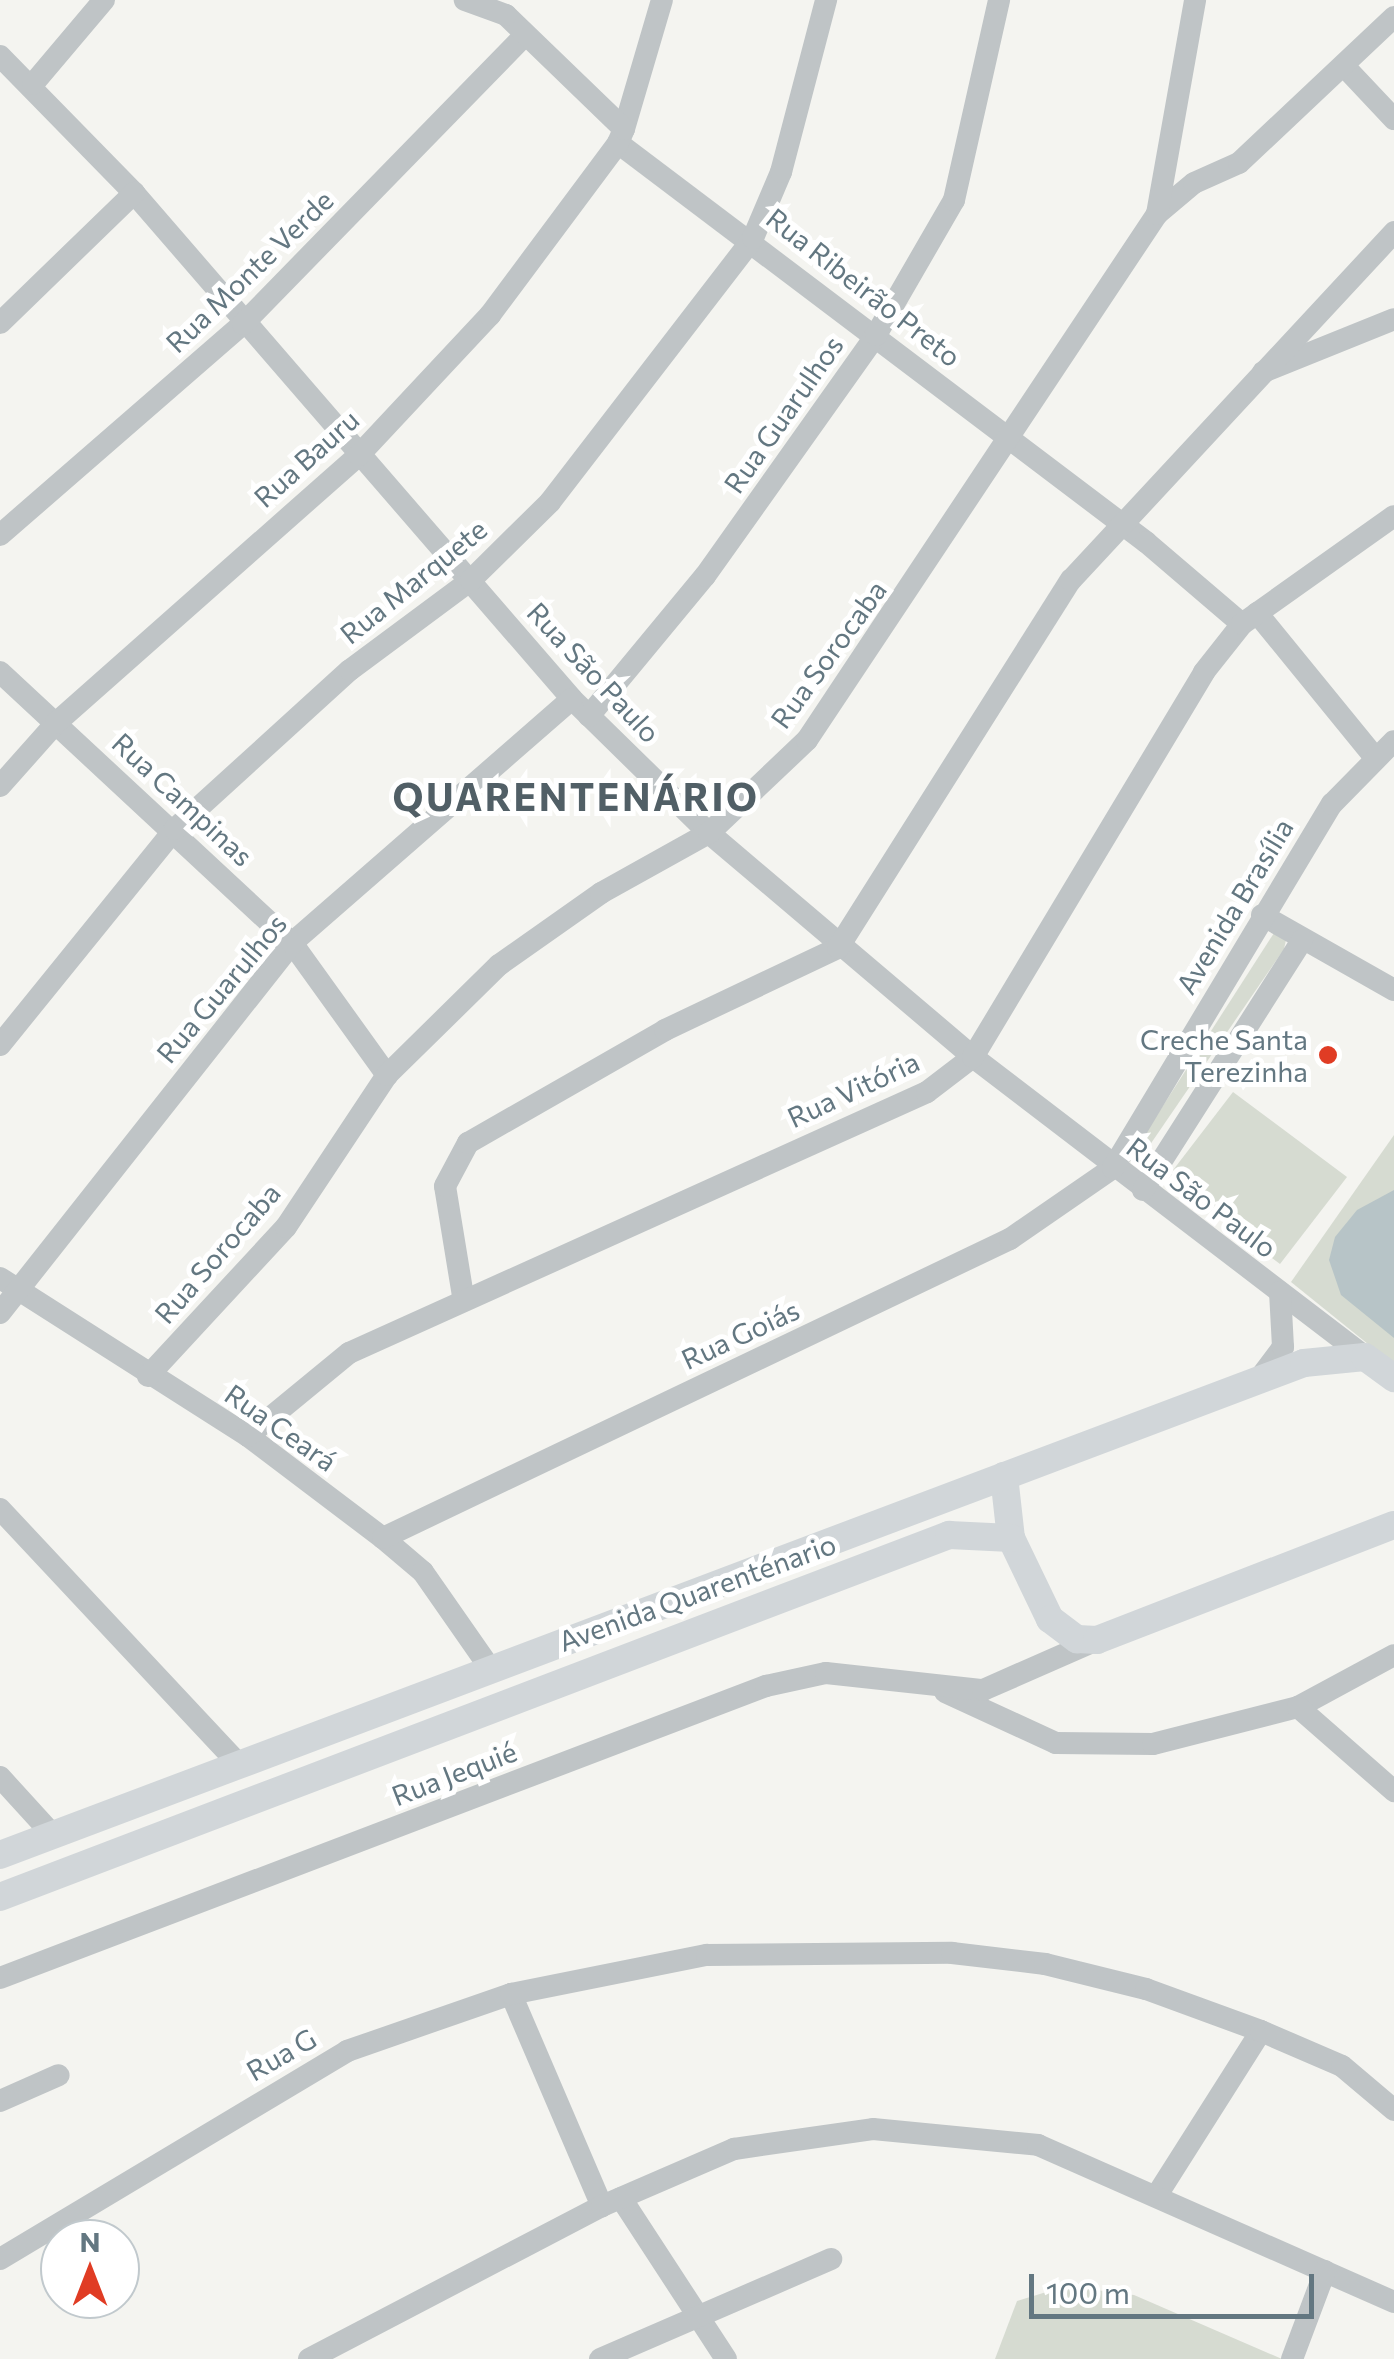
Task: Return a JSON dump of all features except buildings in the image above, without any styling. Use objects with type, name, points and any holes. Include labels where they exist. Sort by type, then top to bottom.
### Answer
[{"type":"main road","points":[[1364,1358],[1394,1378]]},
{"type":"main road","name":"Avenida Quarenténario","points":[[0,1855],[1304,1363],[1364,1358]]},
{"type":"main road","points":[[1004,1476],[1011,1538],[1056,1628],[1097,1640],[1394,1525]]},
{"type":"main road","points":[[0,1896],[949,1535],[1011,1538]]},
{"type":"street","points":[[34,84],[104,0]]},
{"type":"street","name":"Rua Ribeirão Preto","points":[[465,0],[508,7],[525,35],[621,136],[1123,526],[1249,619],[1373,755]]},
{"type":"street","name":"Rua Bauru","points":[[0,786],[56,723],[359,455],[490,315],[621,136],[662,0]]},
{"type":"street","name":"Rua Marquete","points":[[0,1045],[175,829],[350,670],[471,580],[550,502],[752,238],[781,172],[826,0]]},
{"type":"street","name":"Rua Guarulhos","points":[[0,1313],[9,1284],[292,943],[580,708],[705,576],[876,335],[954,200],[999,0]]},
{"type":"street","name":"Rua Sorocaba","points":[[148,1376],[286,1227],[387,1075],[499,965],[601,892],[709,832],[808,740],[1012,438],[1157,214],[1196,0]]},
{"type":"street","points":[[1157,214],[1194,183],[1239,163],[1394,17]]},
{"type":"street","name":"Rua Monte Verde","points":[[0,535],[243,324],[525,35]]},
{"type":"street","name":"Rua São Paulo","points":[[0,56],[34,84],[134,194],[580,708],[709,832],[838,948],[1113,1168],[1364,1358]]},
{"type":"street","points":[[1344,66],[1394,119]]},
{"type":"street","points":[[0,324],[134,194]]},
{"type":"street","points":[[462,1296],[445,1186],[468,1144],[665,1030],[838,948],[1070,580],[1123,526],[1251,377],[1394,232]]},
{"type":"street","points":[[1251,377],[1394,319]]},
{"type":"street","name":"Rua Vitória","points":[[248,1436],[349,1353],[462,1296],[927,1092],[974,1057],[1204,672],[1249,619],[1394,516]]},
{"type":"street","name":"Rua Campinas","points":[[0,672],[175,829],[292,943],[387,1075]]},
{"type":"street","name":"Avenida Brasília","points":[[1113,1168],[1262,914],[1373,755],[1394,742]]},
{"type":"street","points":[[1262,914],[1394,990]]},
{"type":"street","points":[[1143,1190],[1302,940]]},
{"type":"street","name":"Rua Goiás","points":[[383,1538],[1010,1239],[1113,1168]]},
{"type":"street","name":"Rua Ceará","points":[[9,1284],[148,1376],[248,1436],[383,1538],[423,1572],[490,1668]]},
{"type":"street","points":[[1256,1382],[1284,1347],[1280,1292]]},
{"type":"street","points":[[0,1509],[238,1763]]},
{"type":"street","points":[[938,1688],[1008,1684],[1097,1640]]},
{"type":"street","points":[[938,1688],[1022,1733],[1106,1747],[1210,1735],[1298,1707],[1394,1655]]},
{"type":"street","name":"Rua Jequié","points":[[0,1978],[766,1686],[826,1673],[938,1688]]},
{"type":"street","points":[[1298,1707],[1394,1790]]},
{"type":"street","points":[[0,1777],[53,1835]]},
{"type":"street","name":"Rua G","points":[[0,2259],[347,2050],[511,1994],[622,1967],[708,1955],[952,1953],[1046,1964],[1146,1989],[1262,2032],[1342,2066],[1394,2110]]},
{"type":"street","points":[[511,1994],[612,2202],[726,2359]]},
{"type":"street","points":[[1157,2195],[1262,2032]]},
{"type":"street","points":[[0,2101],[58,2075]]},
{"type":"street","points":[[309,2359],[612,2202],[734,2149],[873,2128],[1038,2145],[1394,2302]]},
{"type":"street","points":[[600,2359],[692,2312],[831,2259]]},
{"type":"street","points":[[1292,2359],[1325,2270]]},
{"type":"shaded area","points":[[1274,933],[1286,940],[1284,949],[1143,1155],[1130,1157]]},
{"type":"shaded area","points":[[1233,1092],[1347,1177],[1280,1264],[1167,1178]]},
{"type":"shaded area","points":[[1394,1135],[1394,1365],[1291,1282]]},
{"type":"shaded area","points":[[1394,1190],[1394,1338],[1341,1295],[1329,1260],[1335,1237],[1357,1210]]},
{"type":"shaded area","points":[[1066,2286],[1134,2295],[1282,2359],[995,2359],[1017,2301]]},
{"type":"place","name":"Creche Santa Terezinha","points":[[1328,1055]]},
{"type":"district","name":"QUARENTENÁRIO","points":[[576,796]]}]
